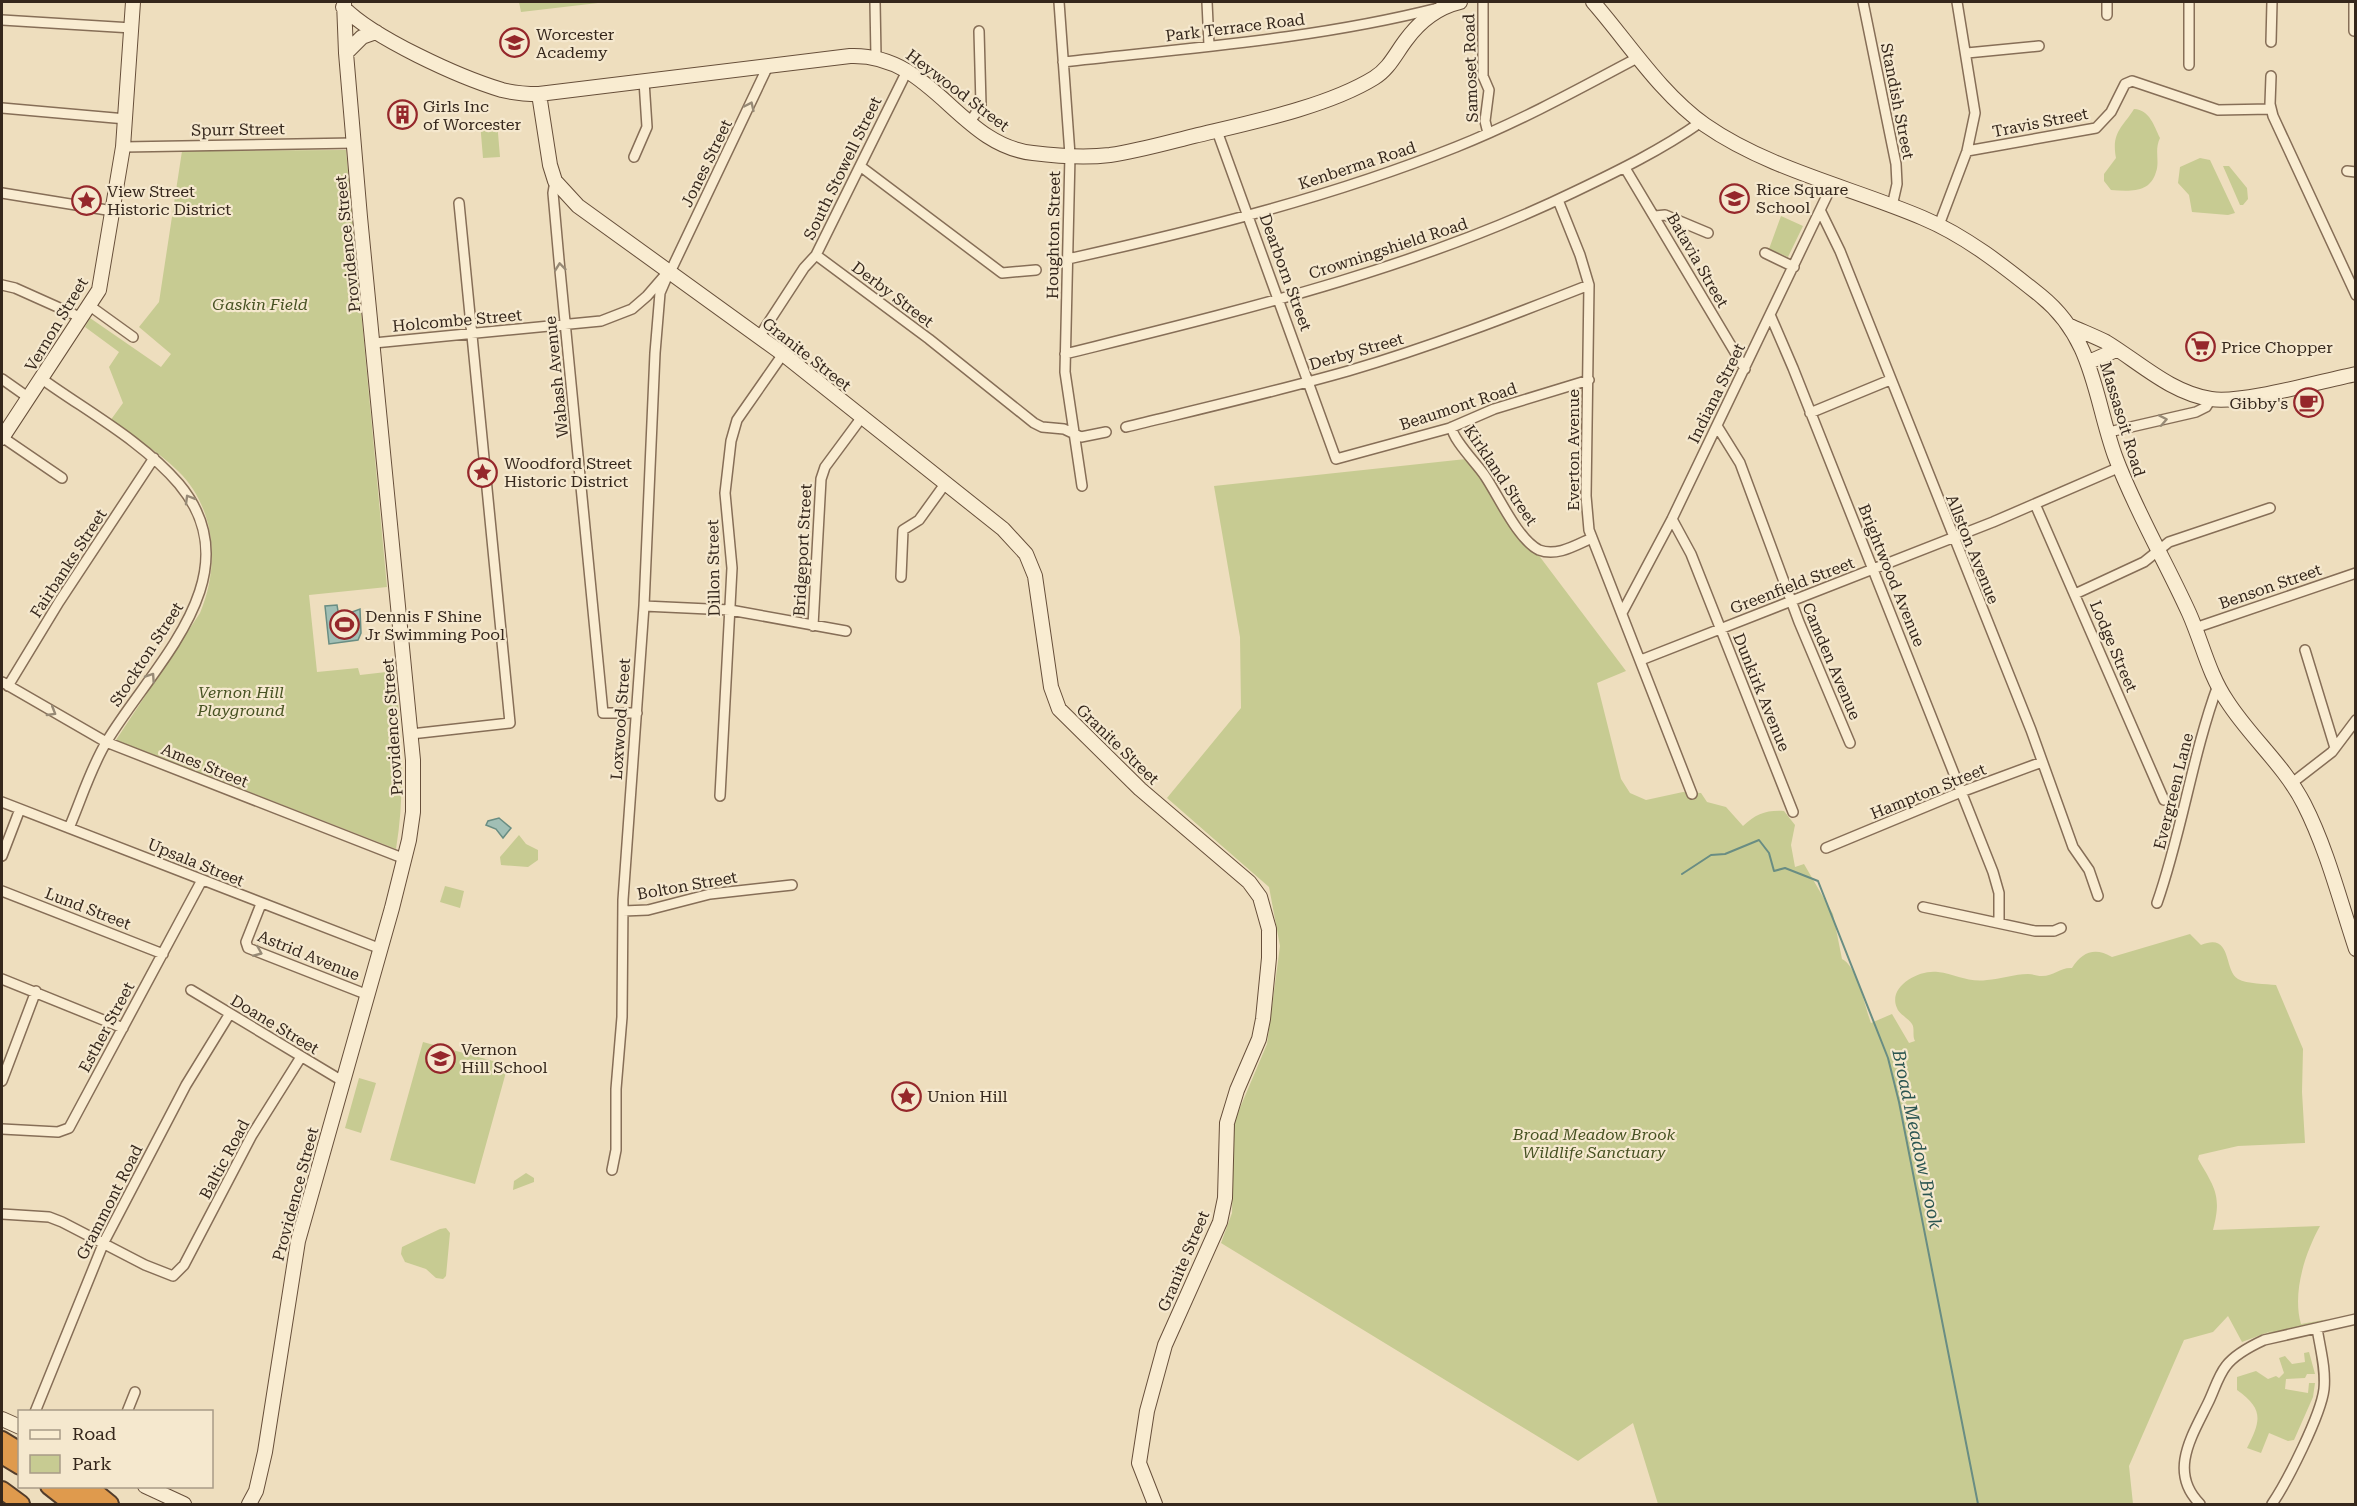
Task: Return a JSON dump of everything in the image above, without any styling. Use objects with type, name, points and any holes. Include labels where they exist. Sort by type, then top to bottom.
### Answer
[{"type":"highway","points":[[2,1431],[18,1440]]},
{"type":"highway","points":[[2,1440],[18,1450]]},
{"type":"highway","points":[[2,1455],[18,1465]]},
{"type":"highway","points":[[52,1488],[72,1504]]},
{"type":"highway","points":[[72,1488],[92,1504]]},
{"type":"highway","points":[[90,1488],[110,1504]]},
{"type":"highway","points":[[2,1490],[21,1504]]},
{"type":"street","name":"Vernon Street","points":[[2,438],[99,290],[123,147],[133,2]]},
{"type":"street","points":[[875,2],[876,57]]},
{"type":"street","name":"Houghton Street","points":[[1059,2],[1070,155],[1065,372],[1082,486]]},
{"type":"street","points":[[1207,2],[1209,45]]},
{"type":"street","name":"Heywood Street","points":[[342,4],[352,18],[376,32],[480,83],[504,90],[539,94],[850,56],[876,57],[908,69],[970,122],[999,143],[1015,150],[1070,155],[1110,155],[1217,131],[1316,102],[1376,77],[1388,66],[1408,37],[1444,6],[1460,2]]},
{"type":"street","name":"Samoset Road","points":[[1483,2],[1483,76],[1489,90],[1485,122],[1488,133]]},
{"type":"street","name":"Massasoit Road","points":[[1593,2],[1664,87],[1701,122],[1754,153],[1940,225],[2024,282],[2049,303],[2068,325],[2086,356],[2120,467],[2195,628],[2218,685],[2228,704],[2292,783],[2315,830],[2355,949]]},
{"type":"street","name":"Standish Street","points":[[1863,2],[1896,164],[1897,184],[1892,206]]},
{"type":"street","points":[[1940,225],[1967,151],[1975,105],[1957,2]]},
{"type":"street","points":[[2107,2],[2107,15]]},
{"type":"street","points":[[2189,2],[2189,65]]},
{"type":"street","points":[[2271,42],[2272,2]]},
{"type":"street","points":[[2354,2],[2354,31]]},
{"type":"street","name":"Providence Street","points":[[249,1504],[257,1498],[298,1241],[405,860],[413,812],[411,734],[342,4]]},
{"type":"street","name":"Park Terrace Road","points":[[1063,62],[1371,25],[1444,6]]},
{"type":"street","points":[[2,20],[132,28]]},
{"type":"street","points":[[970,122],[981,105],[979,31]]},
{"type":"street","points":[[346,53],[361,38],[376,32]]},
{"type":"street","points":[[1966,53],[2039,46]]},
{"type":"street","name":"Kenberma Road","points":[[1068,259],[1249,214],[1409,165],[1488,133],[1559,100],[1639,57]]},
{"type":"street","name":"Jones Street","points":[[669,272],[768,66]]},
{"type":"street","name":"South Stowell Street","points":[[759,337],[804,268],[816,255],[908,69]]},
{"type":"street","points":[[2271,76],[2271,109],[2355,295]]},
{"type":"street","points":[[634,157],[647,127],[644,81]]},
{"type":"street","name":"Travis Street","points":[[1967,151],[2096,128],[2111,112],[2125,84],[2132,81],[2218,110],[2271,109]]},
{"type":"street","name":"Granite Street","points":[[539,94],[550,165],[555,181],[578,206],[783,354],[1003,529],[1020,546],[1031,564],[1038,591],[1054,701],[1065,717],[1175,820],[1250,882],[1260,897],[1266,911],[1269,958],[1263,1019],[1259,1039],[1234,1099],[1227,1123],[1223,1208],[1207,1253],[1165,1345],[1141,1437],[1139,1463],[1155,1504]]},
{"type":"street","points":[[2,108],[126,119]]},
{"type":"street","name":"Crowningshield Road","points":[[1065,354],[1280,299],[1415,259],[1558,200],[1625,168],[1701,122]]},
{"type":"street","name":"Dearborn Street","points":[[1217,131],[1310,381],[1336,459]]},
{"type":"street","name":"Spurr Street","points":[[123,147],[354,143]]},
{"type":"street","points":[[860,166],[1002,273],[1036,270]]},
{"type":"street","name":"Batavia Street","points":[[1625,168],[1744,369]]},
{"type":"street","name":"Wabash Avenue","points":[[555,181],[553,193],[603,713],[637,713]]},
{"type":"street","name":"Indiana Street","points":[[1622,613],[1672,519],[1771,317],[1833,183]]},
{"type":"street","points":[[2,193],[113,211]]},
{"type":"street","name":"Everton Avenue","points":[[1558,200],[1580,255],[1589,285],[1586,496],[1592,538],[1692,794]]},
{"type":"street","points":[[411,734],[510,723],[459,203]]},
{"type":"street","name":"Allston Avenue","points":[[1821,212],[1840,251],[2031,730],[2073,847],[2088,870],[2098,896]]},
{"type":"street","points":[[1655,216],[1665,215],[1708,233]]},
{"type":"street","points":[[1765,253],[1794,267]]},
{"type":"street","name":"Derby Street","points":[[816,255],[929,339],[1020,414],[1041,427],[1064,429],[1081,436],[1106,432]]},
{"type":"street","name":"Holcombe Street","points":[[374,343],[609,320],[625,313],[647,296],[669,272]]},
{"type":"street","name":"Loxwood Street","points":[[612,1170],[616,1150],[616,1089],[622,1017],[623,911],[644,606],[655,353],[660,293],[669,272]]},
{"type":"street","points":[[2,285],[86,312],[133,337]]},
{"type":"street","name":"Derby Street","points":[[1126,427],[1310,381],[1438,342],[1589,285]]},
{"type":"street","name":"Brightwood Avenue","points":[[1771,317],[1983,845],[1997,884],[1998,922]]},
{"type":"street","points":[[2068,325],[2112,347],[2179,387],[2211,399],[2240,397],[2355,374]]},
{"type":"street","points":[[2086,356],[2112,347]]},
{"type":"street","name":"Dillon Street","points":[[720,796],[732,554],[726,487],[734,428],[743,409],[783,354]]},
{"type":"street","points":[[2,379],[29,398]]},
{"type":"street","name":"Stockton Street","points":[[42,379],[154,458],[182,488],[197,516],[204,538],[205,575],[191,617],[106,742],[69,828]]},
{"type":"street","name":"Beaumont Road","points":[[1336,459],[1452,427],[1494,410],[1589,380]]},
{"type":"street","points":[[1810,413],[1890,380]]},
{"type":"street","points":[[2109,432],[2196,412],[2206,407],[2211,399]]},
{"type":"street","name":"Bridgeport Street","points":[[813,626],[821,479],[825,467],[862,417]]},
{"type":"street","name":"Camden Avenue","points":[[1717,426],[1740,464],[1791,602],[1850,743]]},
{"type":"street","name":"Kirkland Street","points":[[1452,427],[1454,436],[1472,456],[1520,531],[1533,546],[1554,552],[1592,538]]},
{"type":"street","points":[[2,438],[62,478]]},
{"type":"street","name":"Fairbanks Street","points":[[5,684],[154,458]]},
{"type":"street","name":"Greenfield Street","points":[[1641,660],[2035,504],[2120,467]]},
{"type":"street","points":[[901,577],[903,530],[919,520],[945,484]]},
{"type":"street","name":"Lodge Street","points":[[2035,504],[2164,800]]},
{"type":"street","points":[[2075,594],[2144,562],[2169,542],[2270,508]]},
{"type":"street","name":"Dunkirk Avenue","points":[[1672,519],[1686,542],[1793,812]]},
{"type":"street","name":"Benson Street","points":[[2195,628],[2355,573]]},
{"type":"street","points":[[644,606],[730,610],[846,631]]},
{"type":"street","points":[[2305,650],[2335,748]]},
{"type":"street","name":"Ames Street","points":[[5,684],[106,742],[405,860]]},
{"type":"street","name":"Evergreen Lane","points":[[2157,903],[2172,862],[2202,736],[2218,685]]},
{"type":"street","points":[[2292,783],[2335,748],[2355,720]]},
{"type":"street","name":"Hampton Street","points":[[1826,848],[1961,792],[2042,762]]},
{"type":"street","name":"Upsala Street","points":[[2,802],[381,949]]},
{"type":"street","points":[[2,856],[20,809]]},
{"type":"street","name":"Esther Street","points":[[2,1129],[58,1132],[66,1130],[202,880]]},
{"type":"street","name":"Bolton Street","points":[[623,911],[648,910],[710,894],[792,885]]},
{"type":"street","name":"Lund Street","points":[[2,891],[163,954]]},
{"type":"street","name":"Astrid Avenue","points":[[261,904],[246,942],[248,948],[368,995]]},
{"type":"street","points":[[1923,908],[2035,931],[2054,931],[2061,928]]},
{"type":"street","points":[[2,979],[123,1028]]},
{"type":"street","name":"Doane Street","points":[[191,990],[229,1015],[344,1082]]},
{"type":"street","points":[[2,1081],[4,1067],[36,991]]},
{"type":"street","name":"Grammont Road","points":[[36,1410],[104,1242],[186,1085],[229,1015]]},
{"type":"street","name":"Baltic Road","points":[[104,1242],[145,1265],[174,1275],[184,1265],[252,1135],[301,1058]]},
{"type":"street","points":[[2,1214],[49,1217],[104,1242]]},
{"type":"street","points":[[2200,1504],[2186,1482],[2183,1466],[2185,1450],[2224,1368],[2253,1345],[2355,1319]]},
{"type":"street","points":[[2272,1504],[2291,1470],[2323,1394],[2324,1370],[2317,1328]]},
{"type":"street","points":[[127,1410],[135,1392]]},
{"type":"street","points":[[2,1419],[18,1426]]},
{"type":"street","points":[[149,1488],[177,1503]]},
{"type":"green space","points":[[519,2],[598,2],[598,3],[521,12]]},
{"type":"green space","points":[[2134,109],[2148,115],[2160,138],[2157,147],[2156,172],[2144,188],[2131,191],[2111,190],[2104,181],[2104,174],[2116,158],[2115,142],[2119,130]]},
{"type":"green space","points":[[497,121],[500,157],[483,158],[480,122]]},
{"type":"green space","points":[[346,150],[387,587],[309,595],[317,672],[358,668],[360,675],[395,671],[402,782],[396,849],[116,740],[200,613],[210,576],[211,538],[207,520],[191,486],[178,471],[154,451],[110,421],[123,403],[109,367],[119,352],[85,327],[90,318],[161,367],[171,354],[139,327],[159,302],[182,151]]},
{"type":"green space","points":[[2200,158],[2210,160],[2235,213],[2228,215],[2192,212],[2189,195],[2178,183],[2180,167]]},
{"type":"green space","points":[[2223,166],[2229,166],[2247,188],[2248,199],[2243,205],[2240,205]]},
{"type":"green space","points":[[1781,216],[1803,226],[1788,257],[1769,249]]},
{"type":"green space","name":"Broad Meadow Brook Wildlife Sanctuary","points":[[1466,459],[1626,671],[1597,683],[1621,779],[1630,793],[1646,800],[1683,792],[1701,793],[1707,802],[1726,807],[1743,826],[1752,818],[1762,814],[1784,811],[1795,825],[1791,845],[1795,867],[1804,864],[1833,914],[1842,959],[1856,978],[1871,1023],[1892,1014],[1909,1043],[1915,1041],[1913,1026],[1898,1010],[1895,1000],[1901,986],[1914,976],[1923,973],[1938,972],[1980,981],[2023,974],[2046,976],[2072,968],[2080,958],[2089,953],[2100,952],[2112,957],[2190,934],[2201,945],[2211,942],[2223,948],[2230,968],[2238,979],[2251,983],[2276,985],[2303,1049],[2302,1092],[2305,1143],[2238,1146],[2199,1155],[2198,1159],[2213,1185],[2217,1200],[2213,1230],[2320,1226],[2305,1261],[2299,1286],[2299,1312],[2301,1324],[2329,1319],[2254,1339],[2274,1330],[2242,1342],[2228,1316],[2213,1332],[2184,1340],[2129,1466],[2133,1504],[1658,1504],[1633,1423],[1578,1461],[1221,1243],[1232,1213],[1234,1122],[1267,1044],[1280,946],[1269,887],[1167,798],[1241,708],[1240,637],[1214,486]]},
{"type":"green space","points":[[519,835],[526,844],[538,850],[538,860],[528,867],[501,865],[500,857]]},
{"type":"green space","points":[[445,886],[464,891],[460,908],[440,902]]},
{"type":"green space","points":[[423,1042],[508,1065],[475,1184],[390,1160]]},
{"type":"green space","points":[[359,1078],[376,1083],[361,1133],[345,1128]]},
{"type":"green space","points":[[526,1173],[534,1178],[534,1182],[513,1190],[514,1181]]},
{"type":"green space","points":[[446,1228],[450,1233],[446,1276],[443,1279],[436,1278],[426,1269],[405,1262],[401,1254],[402,1247]]},
{"type":"green space","points":[[2309,1352],[2315,1374],[2307,1374],[2305,1378],[2286,1379],[2285,1389],[2308,1393],[2309,1383],[2315,1383],[2313,1397],[2294,1440],[2288,1441],[2269,1433],[2261,1453],[2247,1448],[2255,1430],[2257,1416],[2252,1403],[2237,1390],[2237,1377],[2256,1371],[2268,1379],[2276,1376],[2279,1378],[2284,1373],[2279,1358],[2285,1356],[2292,1364],[2305,1362],[2304,1353]]},
{"type":"water","name":"Dennis F Shine Jr Swimming Pool","points":[[337,605],[339,617],[360,609],[361,633],[358,640],[329,644],[325,606]]},
{"type":"water","points":[[499,818],[511,828],[503,838],[496,829],[486,825],[488,821]]},
{"type":"waterway","name":"Broad Meadow Brook","points":[[1682,874],[1711,855],[1725,854],[1759,840],[1769,853],[1774,871],[1785,868],[1818,881],[1888,1058],[1899,1102],[1978,1504]]},
{"type":"place","name":"Worcester Academy","points":[[515,43]]},
{"type":"place","name":"Girls Inc of Worcester","points":[[402,115]]},
{"type":"place","name":"Rice Square School","points":[[1735,198]]},
{"type":"place","name":"View Street Historic District","points":[[86,200]]},
{"type":"place","name":"Price Chopper","points":[[2200,347]]},
{"type":"place","name":"Gibby's","points":[[2309,403]]},
{"type":"place","name":"Woodford Street Historic District","points":[[483,472]]},
{"type":"place","name":"Dennis F Shine Jr Swimming Pool","points":[[344,625]]},
{"type":"place","name":"Vernon Hill School","points":[[440,1058]]},
{"type":"place","name":"Union Hill","points":[[906,1096]]},
{"type":"park label","name":"Gaskin Field","points":[[260,304]]},
{"type":"park label","name":"Vernon Hill Playground","points":[[241,701]]}]
